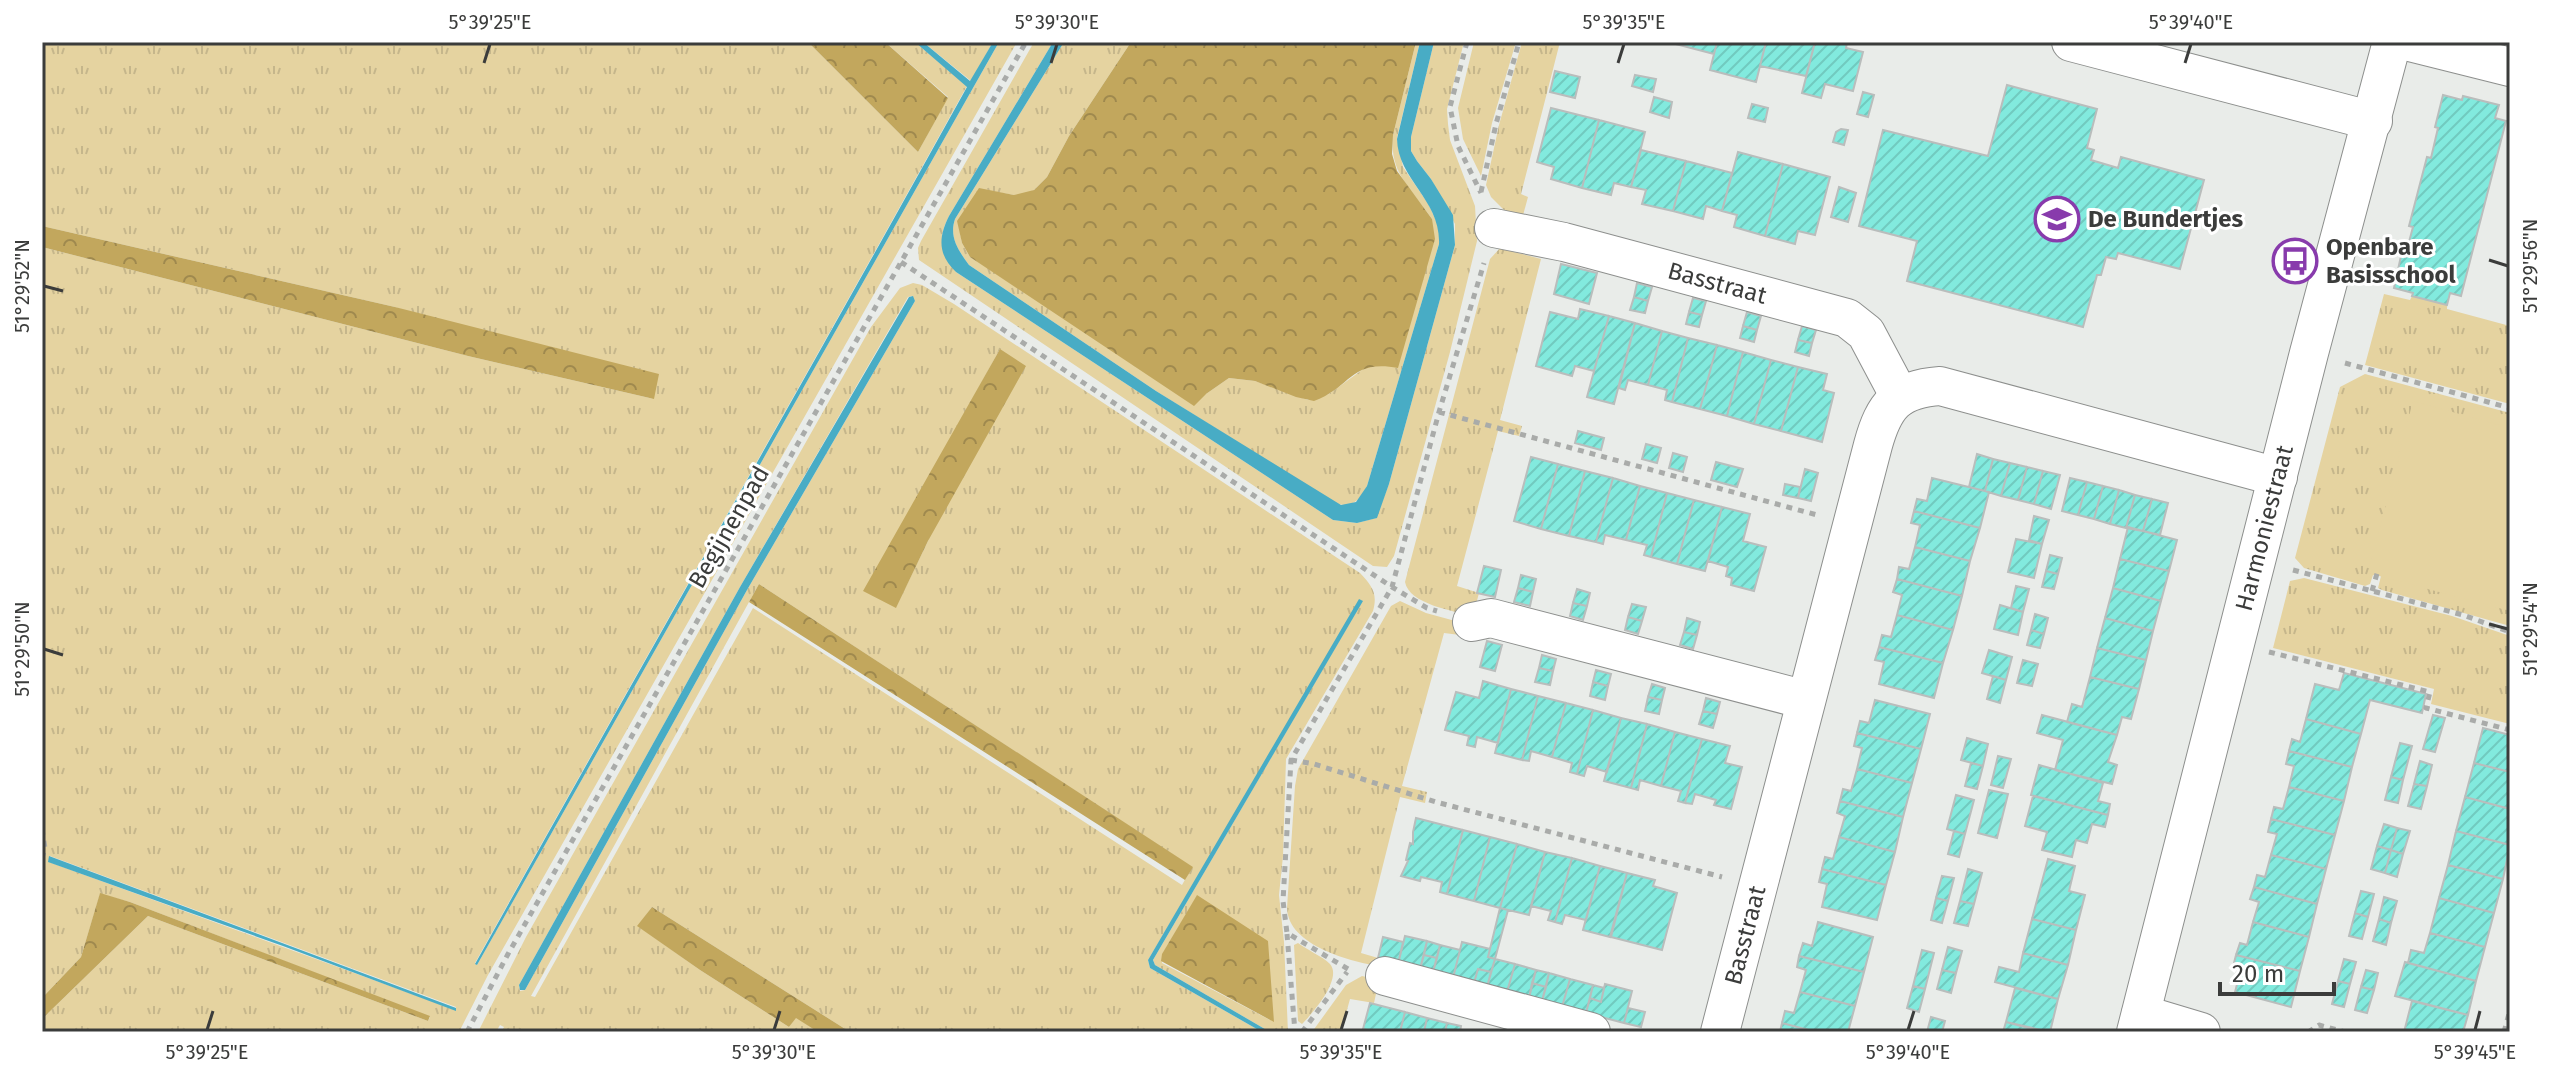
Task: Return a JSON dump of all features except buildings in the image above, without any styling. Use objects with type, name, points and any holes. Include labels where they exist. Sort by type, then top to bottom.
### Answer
[{"type":"street","points":[[2071,42],[2373,121]]},
{"type":"street","name":"Harmoniestraat","points":[[2201,1032],[2138,1023],[2392,42]]},
{"type":"street","points":[[2410,42],[2510,67]]},
{"type":"street","name":"Basstraat","points":[[1488,211],[1564,242],[1847,318],[1866,333],[1900,397],[1881,416],[1720,1032]]},
{"type":"street","points":[[1900,397],[1918,387],[1940,386],[2278,477]]},
{"type":"street","points":[[1472,622],[1491,618],[1806,700]]},
{"type":"street","points":[[1367,973],[1591,1032]]},
{"type":"path","name":"Begijnenpad","points":[[467,1032],[508,954],[1026,42]]},
{"type":"path","points":[[1467,42],[1450,107],[1458,146],[1488,211]]},
{"type":"path","points":[[1295,1032],[1283,901],[1291,760],[1392,587],[1488,211],[1496,124],[1519,42]]},
{"type":"path","points":[[901,262],[1392,587],[1427,608],[1472,622]]},
{"type":"path","points":[[2309,353],[2510,408]]},
{"type":"path","points":[[1439,412],[1853,524]]},
{"type":"path","points":[[2257,560],[2463,615],[2510,632]]},
{"type":"path","points":[[2372,591],[2378,570]]},
{"type":"path","points":[[2237,644],[2430,692],[2426,708],[2510,730]]},
{"type":"path","points":[[1291,760],[1314,764],[1436,802],[1756,886]]},
{"type":"path","points":[[42,829],[45,848],[42,858]]},
{"type":"path","points":[[1287,933],[1367,973],[1302,1032]]},
{"type":"path","points":[[2504,1032],[2510,1010]]},
{"type":"path","points":[[2308,1032],[2319,1025],[2345,1032]]},
{"type":"green space","points":[[42,42],[808,42],[918,152],[948,97],[885,42],[915,42],[967,86],[475,963],[477,965],[999,42],[1017,42],[488,975],[459,1032],[42,1032],[42,1019],[148,916],[428,1021],[430,1017],[130,902],[100,894],[81,957],[42,998],[42,247],[468,356],[654,399],[395,307],[42,226]],"holes":[[[50,856],[456,1007],[456,1010],[49,862]]]},
{"type":"green space","points":[[808,42],[885,42],[948,98],[918,152]]},
{"type":"green space","points":[[923,42],[993,42],[971,81]]},
{"type":"green space","points":[[1034,42],[1053,42],[945,225],[943,245],[956,272],[1333,520],[1357,523],[1376,518],[1389,484],[1455,245],[1455,224],[1431,179],[1411,151],[1411,137],[1434,42],[1464,42],[1447,109],[1450,140],[1475,206],[1477,241],[1394,556],[1387,567],[1373,566],[919,260],[921,241]]},
{"type":"green space","points":[[1064,42],[1131,42],[1069,136],[1047,177],[1026,194],[985,190],[958,221],[962,243],[970,257],[1206,394],[1229,378],[1255,381],[1308,400],[1329,394],[1366,367],[1384,365],[1432,219],[1403,180],[1394,160],[1393,148],[1393,135],[1416,42],[1420,42],[1397,138],[1403,167],[1429,205],[1440,230],[1439,244],[1367,486],[1355,502],[1346,505],[1335,503],[1156,391],[969,265],[961,254],[954,238],[955,219]]},
{"type":"green space","points":[[1131,42],[1416,42],[1393,135],[1392,154],[1397,171],[1432,219],[1435,239],[1398,368],[1382,366],[1360,371],[1314,401],[1255,381],[1229,378],[1194,406],[970,257],[962,243],[957,221],[979,188],[1014,195],[1034,190],[1047,177],[1069,136]]},
{"type":"green space","points":[[1474,42],[1516,42],[1492,123],[1481,176],[1463,139],[1458,108]]},
{"type":"green space","points":[[1522,42],[1560,42],[1521,194],[1528,197],[1522,219],[1510,216],[1491,197],[1486,185]]},
{"type":"green space","points":[[42,226],[395,307],[659,374],[654,399],[468,356],[42,247]]},
{"type":"green space","points":[[1515,246],[1514,252],[1541,259],[1500,420],[1522,426],[1519,436],[1498,431],[1457,586],[1479,593],[1473,616],[1423,601],[1408,590],[1405,582],[1490,259],[1501,247]]},
{"type":"green space","points":[[913,283],[922,285],[954,304],[1360,573],[1373,590],[1373,611],[1286,759],[1279,895],[1288,1032],[1270,1032],[1155,965],[1153,960],[1362,602],[1148,960],[1150,968],[1262,1032],[850,1032],[652,907],[638,926],[789,1027],[796,1017],[818,1032],[501,1032],[504,1027],[500,1025],[496,1032],[478,1032],[526,937],[871,327],[900,288]],"holes":[[[912,296],[915,301],[747,590],[525,990],[520,991],[519,985],[740,587],[908,297]],[[1000,349],[928,541],[896,607],[948,443]],[[759,584],[1192,867],[1182,885],[753,608],[535,997],[531,996]],[[1197,896],[1270,1020],[1162,963],[1163,953]]]},
{"type":"green space","points":[[2384,294],[2410,300],[2412,296],[2510,326],[2510,404],[2365,365]]},
{"type":"green space","points":[[1000,349],[1026,366],[928,541],[896,608],[863,591]]},
{"type":"green space","points":[[2365,374],[2510,413],[2510,626],[2382,590],[2378,588],[2381,576],[2373,575],[2370,584],[2365,586],[2304,568],[2295,558],[2340,387]]},
{"type":"green space","points":[[2413,401],[2510,428],[2510,611],[2368,573]]},
{"type":"green space","points":[[2304,578],[2452,616],[2510,636],[2510,724],[2431,704],[2434,689],[2273,648],[2290,581]]},
{"type":"green space","points":[[759,584],[1193,867],[1185,880],[749,602]]},
{"type":"green space","points":[[1400,601],[1426,613],[1470,625],[1468,636],[1444,633],[1402,786],[1427,792],[1425,803],[1400,797],[1361,953],[1385,960],[1383,967],[1339,956],[1310,942],[1298,933],[1290,921],[1287,908],[1298,769],[1391,606]]},
{"type":"green space","points":[[100,893],[430,1016],[428,1021],[148,916],[42,1019],[42,998],[81,957]]},
{"type":"green space","points":[[1197,895],[1268,941],[1274,1022],[1161,961],[1162,954]]},
{"type":"green space","points":[[652,907],[850,1032],[818,1032],[796,1018],[789,1027],[637,926]]},
{"type":"green space","points":[[1298,943],[1327,961],[1333,970],[1325,996],[1302,1024],[1298,1021],[1294,945]]},
{"type":"green space","points":[[1362,976],[1379,980],[1374,1003],[1350,999],[1341,1032],[1312,1032],[1346,985]]},
{"type":"water","points":[[915,42],[923,42],[970,81],[993,42],[999,42],[477,965],[967,87]]},
{"type":"water","points":[[1053,42],[1064,42],[955,219],[954,238],[961,254],[969,265],[1156,391],[1341,505],[1356,502],[1367,486],[1439,244],[1433,215],[1404,167],[1397,139],[1420,42],[1434,42],[1411,137],[1411,151],[1453,215],[1455,245],[1377,518],[1357,523],[1333,520],[950,266],[942,246],[949,216]]},
{"type":"water","points":[[913,296],[915,301],[747,590],[525,990],[520,990],[519,985],[740,587],[909,297]]},
{"type":"water","points":[[1359,599],[1363,601],[1153,960],[1155,965],[1270,1032],[1262,1032],[1150,968],[1148,960]]},
{"type":"water","points":[[49,856],[456,1008],[456,1011],[48,862]]},
{"type":"place","name":"De Bundertjes","points":[[2057,219]]},
{"type":"place","name":"Openbare Basisschool","points":[[2295,261]]}]
